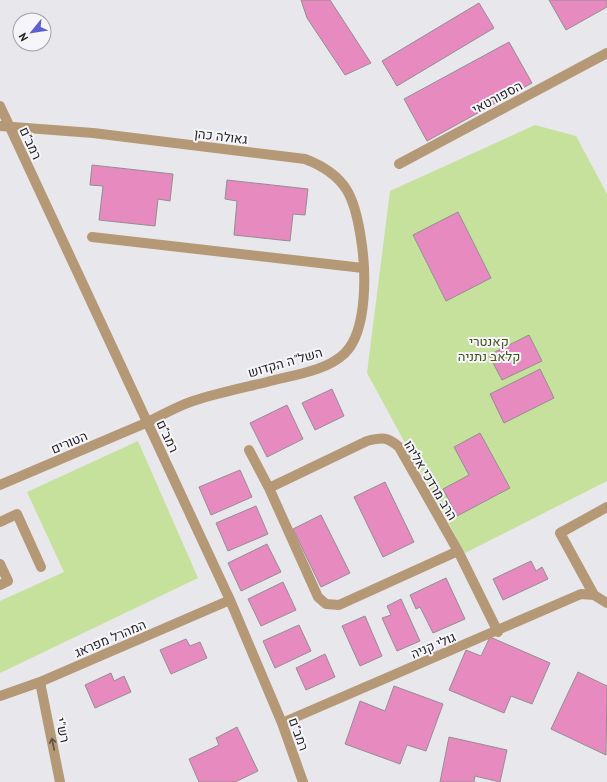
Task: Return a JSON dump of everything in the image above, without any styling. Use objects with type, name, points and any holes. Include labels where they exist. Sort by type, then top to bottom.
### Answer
[{"type":"street","name":"הספורטאי","points":[[398,164],[607,53]]},
{"type":"street","name":"רמב\"ם","points":[[0,106],[5,126],[147,422],[230,600],[282,723],[303,782]]},
{"type":"street","name":"גאולה כהן","points":[[5,126],[93,133],[305,159],[322,166],[338,178],[349,194],[357,213],[363,251],[363,268]]},
{"type":"street","points":[[92,237],[363,268]]},
{"type":"street","name":"השל\"ה הקדוש","points":[[147,422],[174,408],[195,400],[315,370],[335,361],[346,352],[354,339],[360,322],[363,298],[363,268]]},
{"type":"street","name":"הטורים","points":[[0,485],[147,422]]},
{"type":"street","name":"הרב מרדכי אליהו","points":[[269,488],[367,440],[380,437],[390,439],[399,447],[458,551],[498,632]]},
{"type":"street","points":[[249,450],[269,488],[318,597],[326,604],[339,605],[458,551]]},
{"type":"street","points":[[607,507],[560,533],[594,595],[607,603]]},
{"type":"street","points":[[0,522],[17,514],[41,567]]},
{"type":"street","points":[[0,564],[8,581],[0,585]]},
{"type":"street","name":"גולי קניה","points":[[282,723],[498,632],[581,594],[594,595]]},
{"type":"street","name":"המהרל מפראג","points":[[0,696],[40,682],[230,600]]},
{"type":"street","name":"רש\"י","points":[[40,682],[60,782]]},
{"type":"green space","name":"קאנטרי קלאב נתניה","points":[[535,125],[576,136],[607,194],[607,481],[465,553],[367,373],[390,191]]},
{"type":"green space","points":[[138,441],[198,578],[0,673],[0,601],[64,572],[27,492]]},
{"type":"building","points":[[301,0],[330,0],[371,63],[345,75],[307,18]]},
{"type":"building","points":[[549,0],[607,0],[607,7],[566,30]]},
{"type":"building","points":[[479,3],[494,28],[397,86],[382,61]]},
{"type":"building","points":[[509,42],[532,83],[427,141],[404,99]]},
{"type":"building","points":[[92,165],[173,174],[170,201],[158,199],[155,226],[99,220],[103,186],[90,185]]},
{"type":"building","points":[[227,180],[308,189],[305,215],[293,214],[290,241],[234,235],[237,201],[225,199]]},
{"type":"building","points":[[458,212],[491,278],[446,301],[413,235]]},
{"type":"building","points":[[529,335],[542,361],[502,380],[489,355]]},
{"type":"building","points":[[540,369],[554,398],[504,423],[490,394]]},
{"type":"building","points":[[332,389],[344,416],[315,430],[302,403]]},
{"type":"building","points":[[287,405],[303,439],[267,457],[250,423]]},
{"type":"building","points":[[480,433],[510,488],[457,516],[443,489],[469,475],[454,447]]},
{"type":"building","points":[[240,470],[252,497],[211,515],[199,487]]},
{"type":"building","points":[[385,482],[414,542],[383,557],[354,497]]},
{"type":"building","points":[[256,506],[268,534],[228,551],[216,523]]},
{"type":"building","points":[[321,515],[350,573],[321,587],[293,529]]},
{"type":"building","points":[[267,544],[281,572],[241,591],[228,563]]},
{"type":"building","points":[[531,561],[536,571],[542,567],[548,579],[503,600],[493,579]]},
{"type":"building","points":[[446,578],[465,619],[433,633],[420,607],[416,609],[410,595]]},
{"type":"building","points":[[283,582],[296,610],[261,626],[248,599]]},
{"type":"building","points":[[401,599],[420,641],[397,651],[382,618],[391,615],[387,606]]},
{"type":"building","points":[[365,616],[382,656],[360,666],[342,626]]},
{"type":"building","points":[[299,625],[311,651],[275,668],[263,641]]},
{"type":"building","points":[[490,637],[550,663],[532,704],[511,696],[504,713],[449,690],[466,650],[481,656]]},
{"type":"building","points":[[186,639],[190,646],[200,642],[207,658],[171,674],[160,650]]},
{"type":"building","points":[[325,654],[335,677],[306,690],[296,668]]},
{"type":"building","points":[[578,672],[607,686],[606,755],[551,729]]},
{"type":"building","points":[[111,673],[114,681],[124,676],[131,692],[95,708],[85,685]]},
{"type":"building","points":[[394,686],[443,704],[426,751],[407,745],[400,764],[345,744],[360,701],[385,711]]},
{"type":"building","points":[[237,727],[258,771],[235,782],[199,782],[189,759],[219,745],[216,738]]},
{"type":"building","points":[[449,737],[507,750],[500,782],[475,776],[474,782],[440,782]]}]
